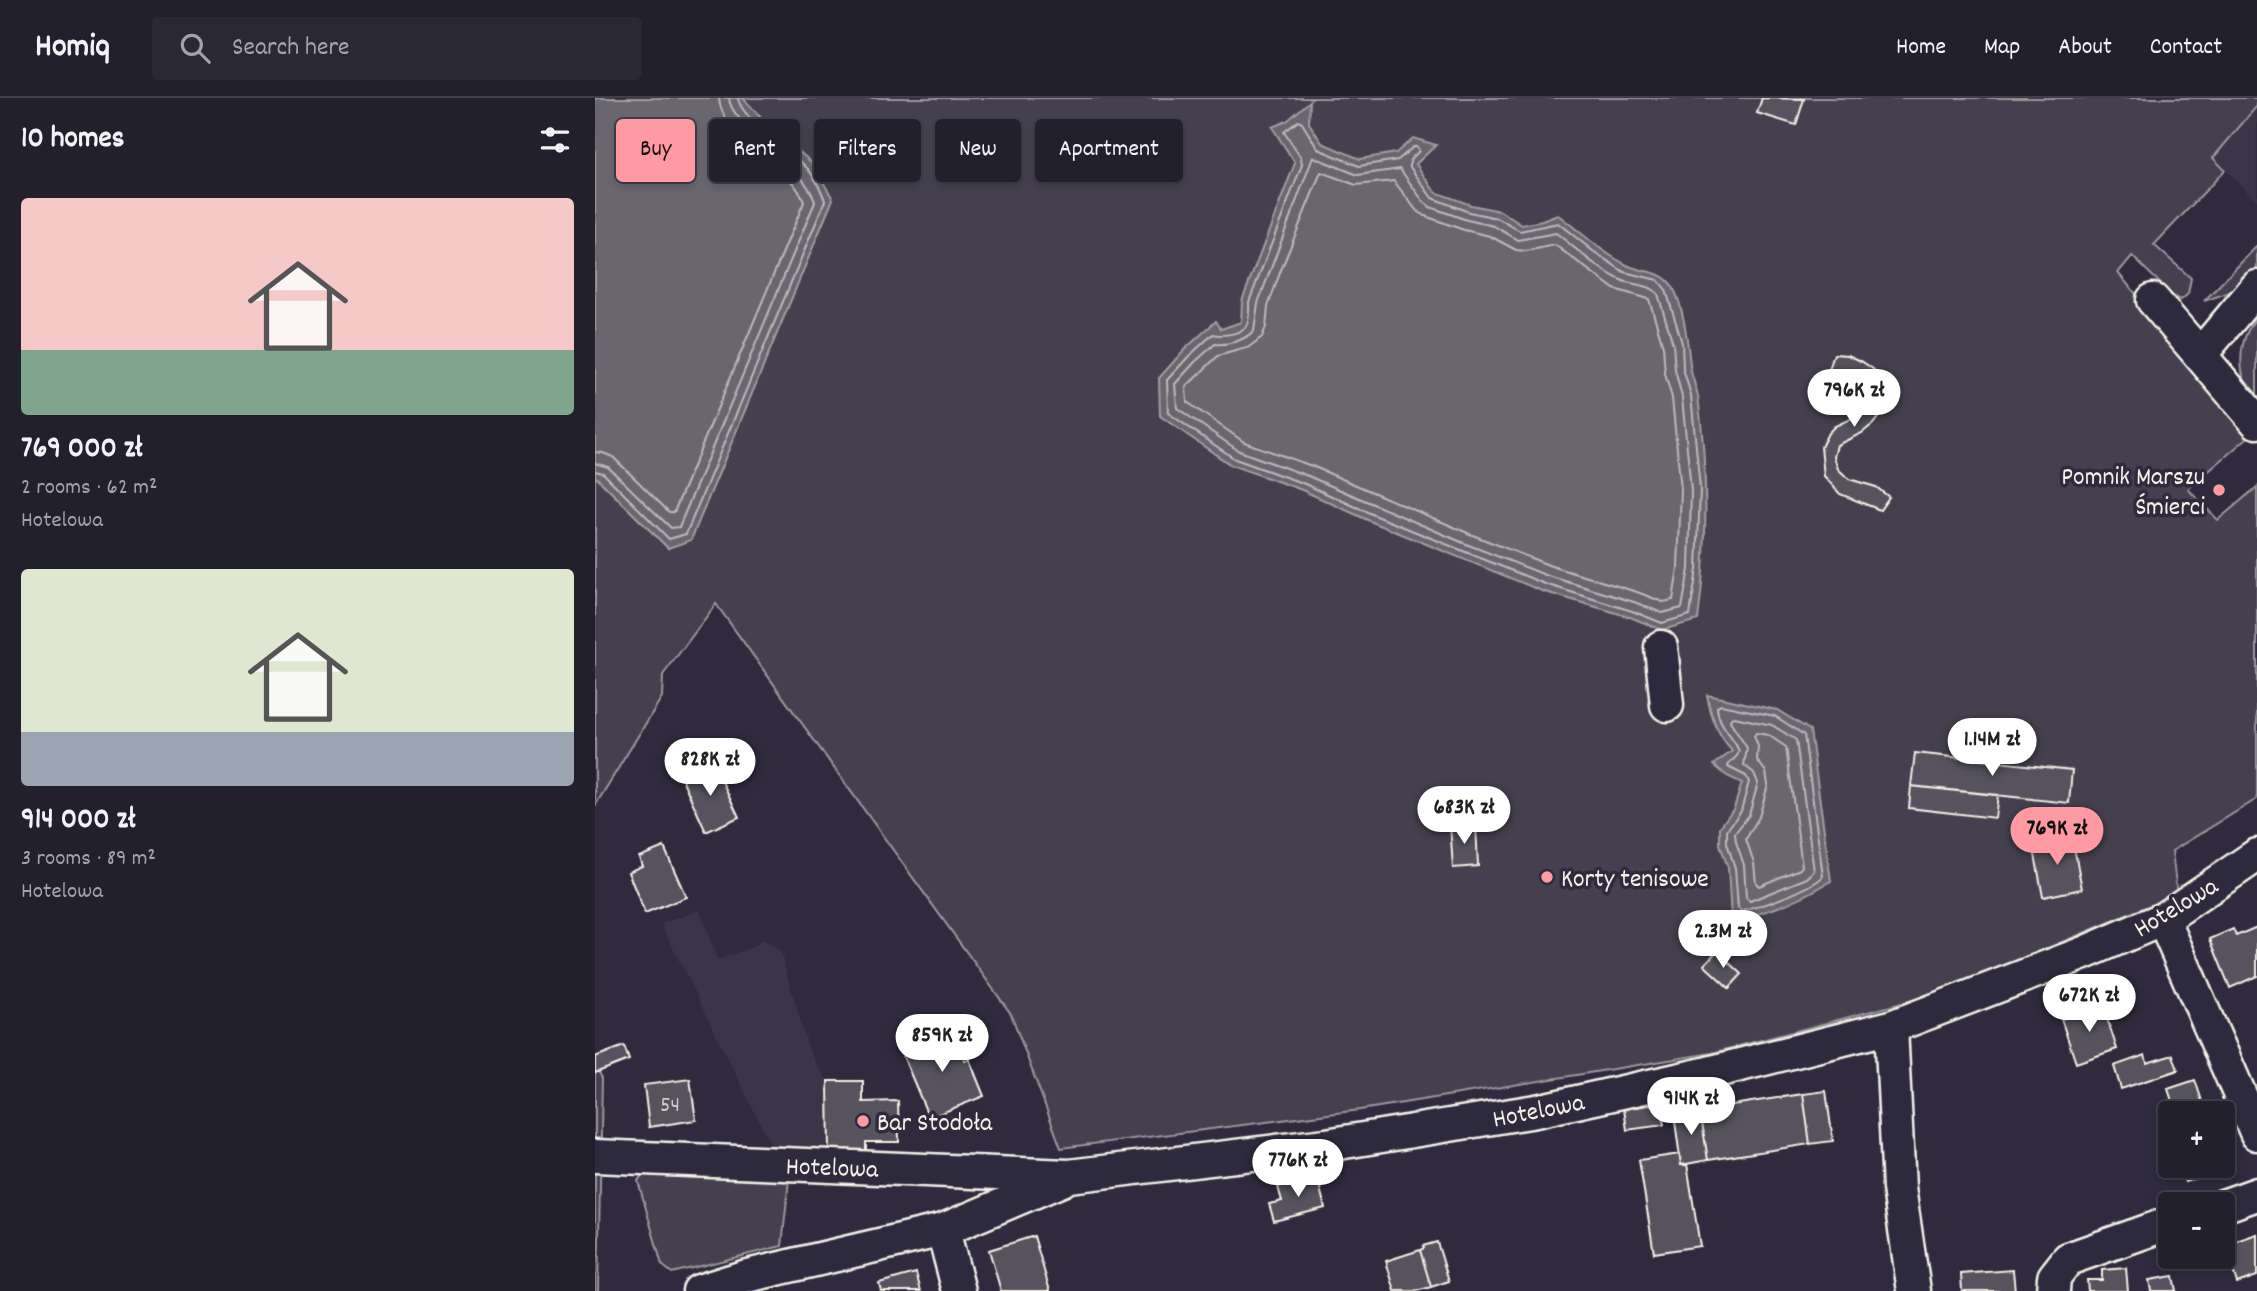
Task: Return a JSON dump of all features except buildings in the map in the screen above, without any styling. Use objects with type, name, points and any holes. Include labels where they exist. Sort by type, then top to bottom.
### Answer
[{"type":"street","points":[[2200,355],[2257,287]]},
{"type":"street","points":[[2153,300],[2257,422]]},
{"type":"street","points":[[1661,647],[1667,705]]},
{"type":"street","name":"Hotelowa","points":[[595,1156],[1069,1176],[1326,1145],[1536,1111],[1707,1073],[1891,1027],[2084,953],[2163,919],[2257,855]]},
{"type":"street","points":[[2163,919],[2257,1134]]},
{"type":"street","points":[[1891,1027],[1899,1188],[1914,1291]]},
{"type":"street","name":"Hotelowa","points":[[699,1291],[747,1276],[943,1230],[1069,1176]]},
{"type":"street","points":[[2235,1202],[2257,1194]]},
{"type":"street","points":[[2053,1291],[2054,1278],[2068,1259],[2158,1227]]},
{"type":"street","points":[[943,1230],[959,1291]]},
{"type":"shaded area","points":[[743,98],[2257,98],[2257,106],[2213,158],[2225,170],[2154,245],[2191,278],[2188,294],[2181,300],[2173,296],[2132,256],[2118,273],[2254,432],[2188,489],[2218,520],[2257,487],[2257,799],[2172,851],[2177,894],[1940,993],[1712,1053],[1360,1110],[1061,1148],[1011,1014],[716,604],[663,675],[662,697],[595,806],[595,476],[668,548],[747,182],[800,182],[800,119],[761,118]]},
{"type":"shaded area","points":[[2257,106],[2257,201],[2213,158]]},
{"type":"shaded area","points":[[2257,246],[2257,273],[2247,286],[2204,301]]},
{"type":"shaded area","points":[[2257,317],[2257,398],[2245,380],[2241,358],[2246,336]]},
{"type":"shaded area","points":[[700,910],[717,960],[755,946],[762,940],[780,950],[808,1047],[815,1062],[828,1081],[863,1081],[863,1102],[898,1101],[899,1142],[867,1142],[866,1153],[774,1151],[661,924]]},
{"type":"shaded area","points":[[595,1065],[602,1078],[598,1291],[595,1291]]},
{"type":"shaded area","points":[[644,1172],[789,1179],[782,1246],[672,1273],[662,1265],[638,1181]]},
{"type":"water","points":[[595,98],[743,98],[762,119],[709,119],[709,182],[800,182],[800,152],[814,166],[814,182],[823,182],[833,199],[691,540],[668,548],[595,476]]},
{"type":"water","points":[[1310,101],[1309,123],[1322,143],[1360,159],[1396,153],[1413,138],[1436,145],[1416,164],[1435,192],[1471,205],[1500,211],[1522,225],[1558,215],[1618,260],[1660,275],[1670,283],[1675,290],[1684,322],[1698,396],[1704,453],[1704,564],[1698,620],[1662,630],[1630,617],[1542,591],[1372,522],[1302,490],[1231,465],[1160,416],[1159,378],[1184,350],[1216,321],[1221,329],[1241,322],[1242,301],[1295,163],[1272,127],[1287,121]]},
{"type":"water","points":[[1707,695],[1777,710],[1810,730],[1831,881],[1783,905],[1731,920],[1728,868],[1720,844],[1720,827],[1734,808],[1742,783],[1727,776],[1714,765],[1732,751],[1715,725]]},
{"type":"place","name":"Pomnik Marszu Śmierci","points":[[2219,490]]},
{"type":"place","name":"Korty tenisowe","points":[[1547,877]]},
{"type":"place","name":"Bar Stodoła","points":[[863,1121]]}]
